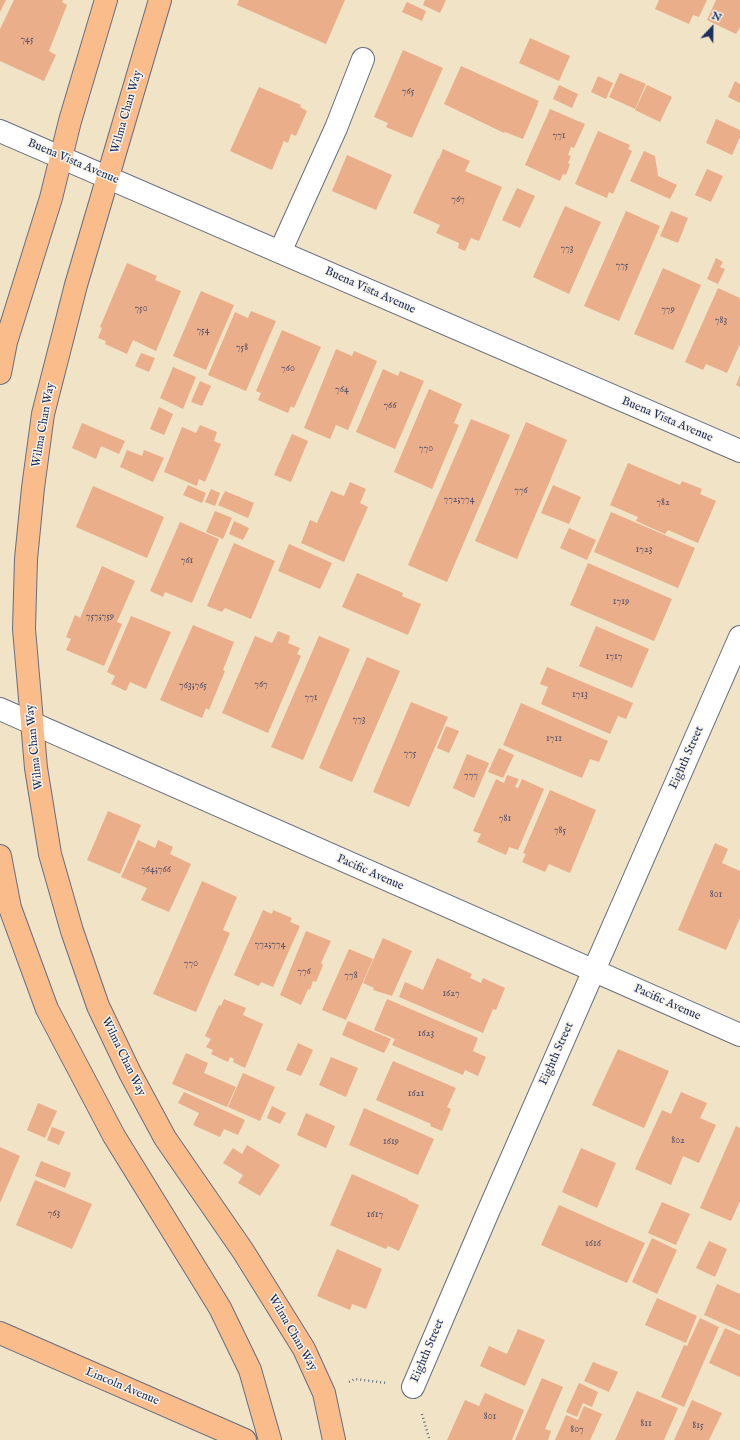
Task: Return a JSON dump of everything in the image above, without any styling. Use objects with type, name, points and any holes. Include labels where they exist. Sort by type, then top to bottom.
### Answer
[{"type":"main road","points":[[0,373],[6,342],[51,198],[70,121],[106,0]]},
{"type":"main road","name":"Wilma Chan Way","points":[[160,0],[64,329],[44,414],[33,488],[26,559],[24,629],[36,768],[50,854],[72,931],[98,1006],[130,1073],[165,1138],[243,1251],[304,1349],[324,1393],[334,1440]]},
{"type":"main road","points":[[0,856],[10,908],[47,1009],[114,1136],[220,1308],[250,1370],[270,1440]]},
{"type":"main road","name":"Lincoln Avenue","points":[[0,1333],[245,1440]]},
{"type":"street","points":[[280,252],[336,128],[363,59]]},
{"type":"street","name":"Buena Vista Avenue","points":[[0,131],[740,451]]},
{"type":"street","name":"Eighth Street","points":[[414,1387],[468,1257],[740,637]]},
{"type":"street","name":"Pacific Avenue","points":[[0,709],[740,1035]]},
{"type":"path","name":"Eighth Street","points":[[324,1393],[355,1379],[414,1387]]},
{"type":"building","points":[[0,0],[6,0],[0,12]]},
{"type":"building","points":[[14,0],[63,0],[62,2],[67,5],[49,51],[56,55],[44,81],[0,61],[0,29]]},
{"type":"building","points":[[239,0],[345,0],[326,44],[237,5]]},
{"type":"building","points":[[425,0],[446,0],[440,13],[423,5]]},
{"type":"building","points":[[659,0],[707,0],[699,17],[693,15],[689,24],[655,9]]},
{"type":"building","points":[[716,0],[740,0],[740,27],[736,34],[707,20]]},
{"type":"building","points":[[407,2],[426,11],[422,21],[402,12]]},
{"type":"building","points":[[530,38],[570,56],[559,81],[519,63]]},
{"type":"building","points":[[403,50],[443,68],[412,138],[386,127],[388,123],[374,117]]},
{"type":"building","points":[[461,66],[539,101],[523,139],[505,132],[504,133],[444,104]]},
{"type":"building","points":[[620,73],[646,84],[635,109],[609,97]]},
{"type":"building","points":[[598,76],[613,83],[606,99],[591,92]]},
{"type":"building","points":[[735,81],[740,84],[740,103],[728,97]]},
{"type":"building","points":[[559,85],[578,94],[572,108],[553,99]]},
{"type":"building","points":[[647,85],[672,97],[660,122],[635,110]]},
{"type":"building","points":[[259,87],[301,105],[300,107],[307,111],[296,136],[291,134],[288,143],[284,141],[272,170],[230,151]]},
{"type":"building","points":[[550,109],[585,124],[574,148],[571,147],[568,155],[571,156],[568,163],[570,164],[566,175],[563,174],[560,181],[525,165]]},
{"type":"building","points":[[716,119],[740,130],[740,137],[732,155],[706,143]]},
{"type":"building","points":[[598,131],[630,145],[628,149],[632,151],[613,194],[609,192],[607,198],[575,184]]},
{"type":"building","points":[[443,149],[470,161],[465,171],[502,187],[479,241],[471,238],[465,251],[458,248],[459,243],[436,233],[440,225],[413,213]]},
{"type":"building","points":[[644,151],[655,156],[658,176],[677,185],[670,199],[630,181]]},
{"type":"building","points":[[347,155],[392,175],[376,210],[332,191]]},
{"type":"building","points":[[707,169],[723,176],[711,202],[695,195]]},
{"type":"building","points":[[517,188],[535,196],[520,228],[502,220]]},
{"type":"building","points":[[565,206],[601,222],[569,294],[533,277]]},
{"type":"building","points":[[626,211],[660,226],[619,321],[584,306]]},
{"type":"building","points":[[671,211],[688,218],[678,243],[660,236]]},
{"type":"building","points":[[716,258],[723,262],[720,267],[725,269],[718,284],[707,279]]},
{"type":"building","points":[[127,263],[157,276],[155,280],[181,291],[156,351],[133,340],[127,354],[105,344],[106,341],[98,338],[102,328],[100,327]]},
{"type":"building","points":[[663,268],[701,285],[673,350],[634,334]]},
{"type":"building","points":[[718,288],[740,298],[740,344],[727,373],[706,364],[703,370],[685,362]]},
{"type":"building","points":[[201,291],[234,305],[206,370],[173,356]]},
{"type":"building","points":[[251,311],[276,321],[246,391],[208,375],[235,312],[248,318]]},
{"type":"building","points":[[282,330],[321,347],[294,408],[291,406],[288,413],[258,400],[261,393],[256,391]]},
{"type":"building","points":[[336,349],[352,356],[354,351],[377,361],[348,430],[336,425],[330,439],[304,428]]},
{"type":"building","points":[[141,353],[155,358],[149,372],[135,366]]},
{"type":"building","points":[[173,367],[196,377],[183,409],[160,398]]},
{"type":"building","points":[[383,369],[398,376],[400,371],[424,381],[395,449],[356,432]]},
{"type":"building","points":[[740,375],[740,387],[736,385]]},
{"type":"building","points":[[200,381],[211,386],[202,406],[191,402]]},
{"type":"building","points":[[429,389],[462,404],[454,423],[459,425],[432,489],[394,472]]},
{"type":"building","points":[[159,407],[173,414],[164,435],[150,429]]},
{"type":"building","points":[[471,419],[510,435],[447,582],[408,565]]},
{"type":"building","points":[[526,422],[567,440],[517,559],[475,541]]},
{"type":"building","points":[[82,423],[125,441],[119,454],[101,446],[96,459],[72,448]]},
{"type":"building","points":[[200,425],[217,432],[214,441],[221,444],[205,482],[199,479],[197,486],[164,472],[182,427],[196,433]]},
{"type":"building","points":[[292,434],[308,441],[291,482],[274,475]]},
{"type":"building","points":[[127,450],[142,456],[144,450],[164,458],[153,482],[120,467]]},
{"type":"building","points":[[628,463],[680,485],[682,481],[702,489],[700,494],[716,501],[698,543],[668,530],[665,534],[636,521],[638,517],[610,505]]},
{"type":"building","points":[[350,482],[366,489],[360,503],[368,507],[344,562],[301,543],[310,520],[317,523],[331,491],[344,496]]},
{"type":"building","points":[[188,485],[206,493],[202,503],[183,495]]},
{"type":"building","points":[[553,485],[581,497],[569,524],[541,513]]},
{"type":"building","points":[[93,486],[164,517],[147,558],[76,527]]},
{"type":"building","points":[[211,489],[220,493],[215,506],[205,502]]},
{"type":"building","points":[[225,491],[254,503],[248,518],[218,505]]},
{"type":"building","points":[[215,511],[232,518],[223,539],[206,532]]},
{"type":"building","points":[[611,512],[695,548],[678,588],[594,552]]},
{"type":"building","points":[[234,521],[249,528],[243,540],[229,534]]},
{"type":"building","points":[[180,522],[219,539],[192,603],[165,592],[163,597],[150,591]]},
{"type":"building","points":[[569,528],[596,540],[587,560],[560,548]]},
{"type":"building","points":[[234,543],[275,561],[251,619],[225,608],[222,612],[207,606]]},
{"type":"building","points":[[289,544],[332,563],[320,589],[278,571]]},
{"type":"building","points":[[588,563],[672,599],[654,641],[570,605]]},
{"type":"building","points":[[102,566],[135,581],[117,622],[122,624],[104,666],[66,650],[71,639],[66,637],[75,615],[80,618]]},
{"type":"building","points":[[357,573],[403,593],[402,596],[421,604],[408,635],[342,607]]},
{"type":"building","points":[[131,616],[171,632],[146,689],[130,682],[126,691],[111,684],[115,676],[107,672]]},
{"type":"building","points":[[193,625],[234,642],[223,670],[225,671],[209,710],[206,708],[202,718],[160,700]]},
{"type":"building","points":[[596,626],[649,649],[632,688],[579,666]]},
{"type":"building","points":[[278,631],[290,636],[288,643],[300,648],[297,654],[301,656],[268,733],[222,713],[255,636],[272,643]]},
{"type":"building","points":[[319,636],[350,649],[303,760],[271,747]]},
{"type":"building","points":[[367,657],[400,671],[352,782],[319,768]]},
{"type":"building","points":[[547,667],[633,703],[626,719],[618,716],[610,734],[541,704],[548,687],[540,684]]},
{"type":"building","points":[[411,702],[448,717],[409,807],[373,792]]},
{"type":"building","points":[[521,703],[608,741],[599,762],[590,759],[582,778],[503,745]]},
{"type":"building","points":[[446,726],[459,731],[449,753],[437,748]]},
{"type":"building","points":[[499,748],[514,755],[503,778],[488,772]]},
{"type":"building","points":[[467,754],[489,763],[474,798],[453,788]]},
{"type":"building","points":[[507,775],[519,779],[515,787],[518,788],[522,779],[544,789],[518,850],[509,847],[506,855],[477,842],[481,834],[473,831],[496,779],[504,783]]},
{"type":"building","points":[[550,790],[596,810],[570,873],[549,864],[545,872],[522,862],[526,854],[523,853]]},
{"type":"building","points":[[108,811],[141,825],[120,874],[87,860]]},
{"type":"building","points":[[138,840],[155,848],[158,840],[173,847],[170,854],[191,864],[169,912],[141,900],[147,888],[121,877]]},
{"type":"building","points":[[715,843],[728,849],[722,863],[740,871],[740,918],[726,950],[678,930]]},
{"type":"building","points":[[202,881],[237,897],[223,930],[230,933],[196,1012],[153,994]]},
{"type":"building","points":[[263,910],[272,914],[273,910],[292,918],[290,922],[300,926],[273,987],[261,982],[259,986],[234,975]]},
{"type":"building","points":[[306,931],[331,941],[321,963],[323,965],[316,982],[313,981],[310,990],[308,989],[301,1005],[280,995]]},
{"type":"building","points":[[383,938],[412,951],[392,996],[373,990],[374,988],[363,983]]},
{"type":"building","points":[[349,949],[373,959],[346,1020],[322,1010]]},
{"type":"building","points":[[437,958],[472,974],[470,978],[481,983],[483,978],[505,988],[496,1010],[493,1009],[483,1033],[399,997],[405,982],[423,990]]},
{"type":"building","points":[[224,999],[246,1008],[243,1015],[263,1024],[245,1068],[233,1062],[234,1059],[230,1057],[228,1062],[211,1054],[213,1050],[206,1047],[211,1039],[205,1036],[219,1005],[221,1006]]},
{"type":"building","points":[[387,999],[478,1038],[473,1051],[486,1057],[478,1076],[465,1070],[463,1075],[392,1045],[395,1039],[374,1030]]},
{"type":"building","points":[[348,1021],[391,1039],[384,1053],[342,1035]]},
{"type":"building","points":[[298,1043],[313,1050],[301,1076],[286,1070]]},
{"type":"building","points":[[618,1049],[669,1071],[644,1128],[592,1105]]},
{"type":"building","points":[[186,1053],[208,1063],[204,1073],[236,1087],[227,1107],[172,1084]]},
{"type":"building","points":[[331,1057],[358,1068],[346,1097],[319,1085]]},
{"type":"building","points":[[393,1061],[456,1088],[447,1107],[451,1109],[442,1131],[430,1126],[431,1124],[376,1100]]},
{"type":"building","points":[[243,1073],[275,1087],[260,1121],[228,1107]]},
{"type":"building","points":[[184,1092],[245,1120],[238,1135],[224,1129],[220,1137],[193,1125],[199,1113],[178,1103]]},
{"type":"building","points":[[681,1092],[707,1103],[700,1118],[716,1125],[699,1163],[683,1156],[671,1185],[635,1169],[662,1110],[671,1114]]},
{"type":"building","points":[[38,1103],[57,1111],[45,1138],[27,1130]]},
{"type":"building","points":[[272,1106],[286,1113],[280,1124],[267,1118]]},
{"type":"building","points":[[364,1108],[434,1139],[418,1175],[349,1145]]},
{"type":"building","points":[[306,1113],[335,1126],[326,1148],[297,1135]]},
{"type":"building","points":[[736,1126],[740,1128],[740,1201],[731,1221],[700,1208]]},
{"type":"building","points":[[52,1127],[65,1132],[59,1145],[47,1140]]},
{"type":"building","points":[[247,1145],[280,1165],[260,1196],[238,1183],[243,1175],[223,1163],[233,1148],[242,1154]]},
{"type":"building","points":[[0,1147],[20,1156],[0,1203]]},
{"type":"building","points":[[581,1148],[616,1163],[597,1208],[562,1192]]},
{"type":"building","points":[[41,1161],[71,1173],[65,1188],[35,1176]]},
{"type":"building","points":[[352,1174],[419,1205],[399,1251],[388,1246],[386,1249],[330,1225]]},
{"type":"building","points":[[35,1180],[92,1204],[72,1249],[16,1225]]},
{"type":"building","points":[[662,1202],[690,1214],[676,1245],[648,1233]]},
{"type":"building","points":[[559,1205],[645,1243],[627,1283],[541,1245]]},
{"type":"building","points":[[652,1238],[677,1250],[657,1294],[632,1282]]},
{"type":"building","points":[[709,1241],[727,1249],[715,1277],[696,1268]]},
{"type":"building","points":[[337,1249],[382,1269],[366,1309],[352,1304],[350,1310],[317,1296]]},
{"type":"building","points":[[717,1284],[740,1294],[740,1331],[704,1315]]},
{"type":"building","points":[[657,1298],[697,1316],[686,1343],[645,1325]]},
{"type":"building","points":[[700,1318],[719,1327],[684,1407],[661,1397],[684,1345],[687,1346]]},
{"type":"building","points":[[725,1328],[740,1335],[740,1377],[709,1363]]},
{"type":"building","points":[[518,1329],[545,1340],[525,1386],[480,1366],[489,1346],[507,1354]]},
{"type":"building","points":[[593,1362],[618,1372],[609,1392],[584,1381]]},
{"type":"building","points":[[542,1378],[563,1387],[545,1429],[551,1431],[548,1440],[515,1440]]},
{"type":"building","points":[[579,1383],[598,1392],[592,1407],[583,1403],[577,1417],[566,1412]]},
{"type":"building","points":[[637,1391],[678,1408],[664,1440],[615,1440]]},
{"type":"building","points":[[485,1393],[524,1410],[512,1440],[447,1440],[465,1400],[479,1406]]},
{"type":"building","points":[[692,1400],[722,1413],[709,1440],[674,1440]]},
{"type":"building","points":[[584,1406],[602,1414],[590,1440],[555,1440],[566,1415],[578,1420]]}]
